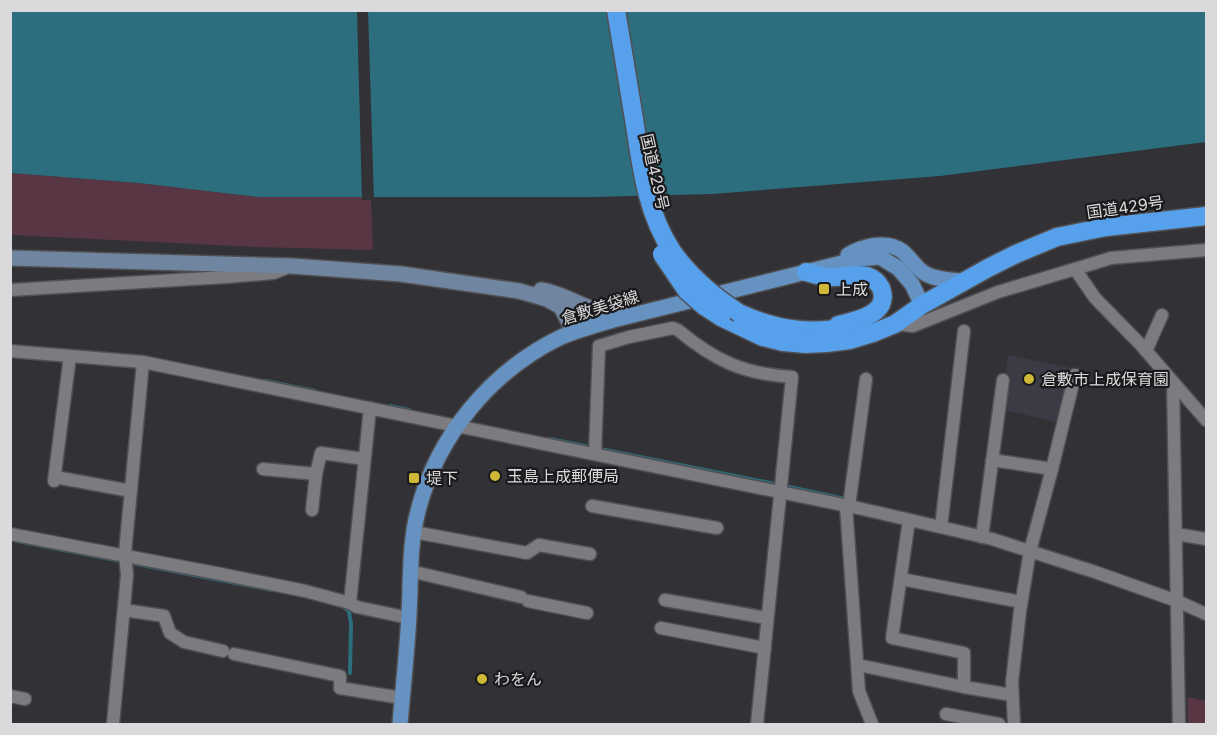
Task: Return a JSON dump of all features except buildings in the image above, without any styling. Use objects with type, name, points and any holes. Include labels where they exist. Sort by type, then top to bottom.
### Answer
[{"type":"highway","name":"国道429号","points":[[605,10],[634,186],[650,232],[670,268],[687,291],[704,306],[730,315],[784,329],[807,331],[863,325],[922,305]]},
{"type":"highway","name":"国道429号","points":[[616,10],[645,183],[660,227],[672,250],[700,284],[730,315],[763,337],[806,344],[850,340],[895,324],[963,281],[1016,254],[1057,237],[1106,227],[1206,216]]},
{"type":"highway","points":[[806,273],[829,277],[860,274],[878,282],[882,289],[881,305],[863,319],[807,331]]},
{"type":"main road","points":[[830,267],[856,251],[872,245],[886,246],[901,250],[923,273],[943,280],[963,281]]},
{"type":"main road","name":"倉敷美袋線","points":[[400,724],[414,532],[424,491],[434,465],[458,426],[494,384],[523,360],[544,346],[574,332],[628,316],[858,259],[880,257],[898,268],[912,285],[922,305]]},
{"type":"street","points":[[895,324],[913,326],[998,292],[1111,258],[1206,250]]},
{"type":"street","points":[[10,258],[292,266],[401,274],[519,291],[548,299],[561,307],[574,332]]},
{"type":"street","points":[[10,290],[273,273],[292,266]]},
{"type":"street","points":[[1075,269],[1095,298],[1146,351],[1206,420]]},
{"type":"street","points":[[485,286],[522,286],[555,293],[608,313],[628,316]]},
{"type":"street","points":[[1146,351],[1162,315]]},
{"type":"street","points":[[595,449],[599,345],[673,328],[708,353],[743,370],[771,376],[792,376],[757,724]]},
{"type":"street","points":[[940,527],[963,331]]},
{"type":"street","points":[[10,351],[143,362],[458,426],[595,449],[982,537],[1095,572],[1206,614]]},
{"type":"street","points":[[70,356],[55,479],[131,491]]},
{"type":"street","points":[[113,724],[143,362]]},
{"type":"street","points":[[1014,724],[1012,682],[1021,602],[1030,551],[1053,469],[1075,375]]},
{"type":"street","points":[[866,379],[847,506],[862,666],[860,692],[872,724]]},
{"type":"street","points":[[982,537],[1003,380]]},
{"type":"street","points":[[1173,382],[1179,724]]},
{"type":"street","points":[[350,603],[370,408]]},
{"type":"street","points":[[312,510],[321,453],[364,459]]},
{"type":"street","points":[[992,460],[1053,469]]},
{"type":"street","points":[[263,469],[316,474]]},
{"type":"street","points":[[592,506],[717,528]]},
{"type":"street","points":[[909,520],[892,638],[964,653],[964,687]]},
{"type":"street","points":[[414,532],[527,553],[539,545],[590,554]]},
{"type":"street","points":[[10,534],[125,561],[242,578],[306,591],[357,607],[409,618]]},
{"type":"street","points":[[1176,534],[1206,539]]},
{"type":"street","points":[[410,572],[587,614]]},
{"type":"street","points":[[901,579],[1021,602]]},
{"type":"street","points":[[665,600],[767,618]]},
{"type":"street","points":[[123,610],[164,615],[170,633],[184,642],[340,676],[340,688],[402,698]]},
{"type":"street","points":[[661,628],[765,648]]},
{"type":"street","points":[[862,666],[1012,695]]},
{"type":"street","points":[[10,696],[25,699]]},
{"type":"street","points":[[946,714],[999,724]]},
{"type":"shaded area","points":[[11,173],[139,183],[258,197],[371,197],[373,250],[256,247],[11,235]]},
{"type":"shaded area","points":[[1008,355],[1071,368],[1060,423],[1001,409]]},
{"type":"shaded area","points":[[1188,697],[1206,701],[1206,724],[1188,724]]},
{"type":"water","points":[[10,11],[1206,11],[1206,142],[940,176],[713,194],[593,197],[258,197],[139,183],[11,173]]},
{"type":"pier","points":[[368,10],[374,200],[362,200],[357,11]]},
{"type":"waterway","points":[[266,381],[315,391]]},
{"type":"waterway","points":[[390,406],[409,410]]},
{"type":"waterway","points":[[550,439],[775,484]]},
{"type":"waterway","points":[[785,486],[845,499]]},
{"type":"waterway","points":[[17,541],[272,590]]},
{"type":"waterway","points":[[341,605],[349,611],[351,624],[350,673]]},
{"type":"place","name":"上成","points":[[824,289]]},
{"type":"place","name":"倉敷市上成保育園","points":[[1029,379]]},
{"type":"place","name":"玉島上成郵便局","points":[[495,476]]},
{"type":"place","name":"堤下","points":[[414,478]]},
{"type":"place","name":"わをん","points":[[482,679]]}]
